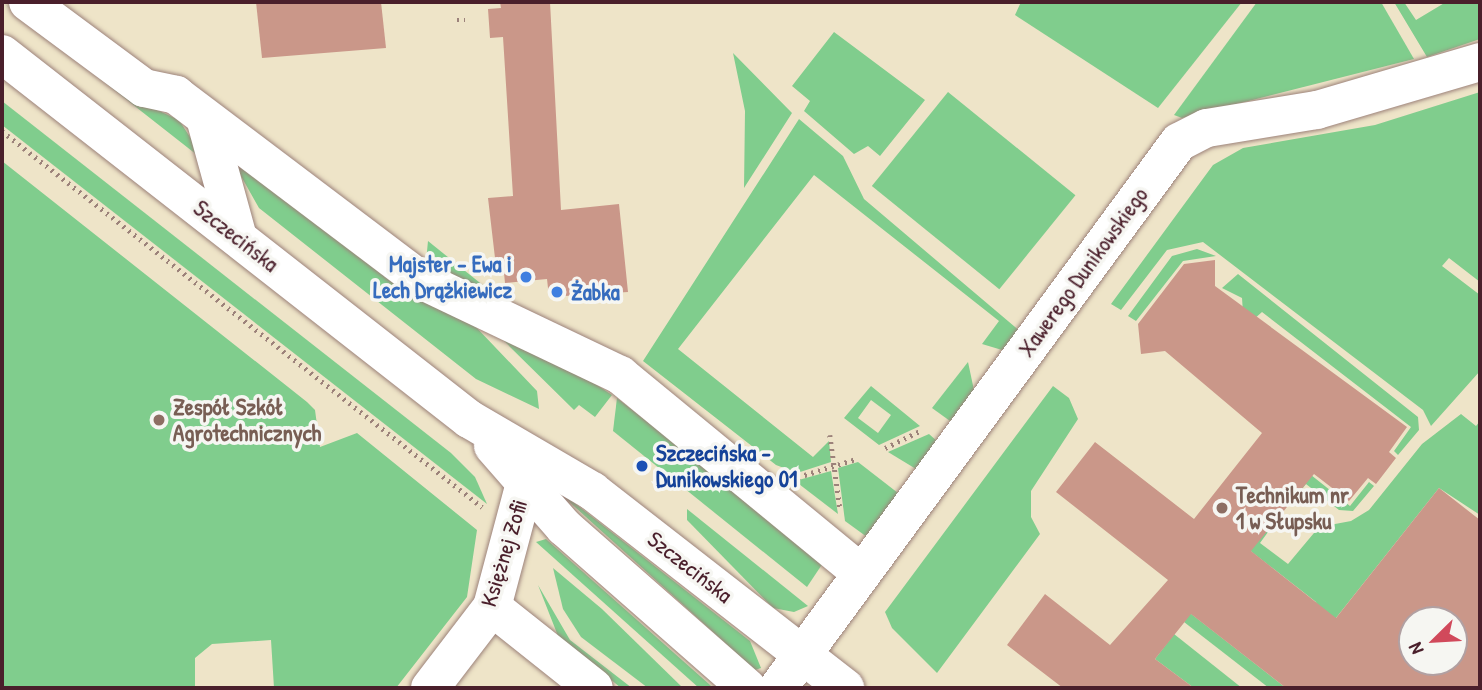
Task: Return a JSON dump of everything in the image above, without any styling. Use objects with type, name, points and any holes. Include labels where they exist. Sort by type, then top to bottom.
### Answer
[{"type":"street","points":[[28,2],[144,88],[176,94],[429,285],[620,375],[861,573]]},
{"type":"street","name":"Szczecińska","points":[[2,54],[469,419],[592,491],[845,688]]},
{"type":"street","name":"Xawerego Dunikowskiego","points":[[801,654],[1188,135],[1317,110],[1480,62]]},
{"type":"street","points":[[205,118],[238,238]]},
{"type":"street","name":"Szczecińska","points":[[469,419],[565,527],[747,688]]},
{"type":"street","name":"Księżnej Zofii","points":[[430,688],[492,607],[525,483]]},
{"type":"street","points":[[492,607],[594,688]]},
{"type":"street","points":[[778,688],[801,654]]},
{"type":"path","points":[[457,20],[465,20]]},
{"type":"path","points":[[2,131],[485,509]]},
{"type":"path","points":[[885,448],[934,425]]},
{"type":"path","points":[[830,435],[842,517]]},
{"type":"path","points":[[784,481],[856,459]]},
{"type":"green space","points":[[2,2],[127,96],[179,120],[206,162]]},
{"type":"green space","points":[[1021,2],[1242,2],[1158,108],[1015,15]]},
{"type":"green space","points":[[1257,2],[1381,2],[1414,59],[1182,118],[1174,115]]},
{"type":"green space","points":[[1394,2],[1404,2],[1416,20],[1446,2],[1480,2],[1480,39],[1427,57]]},
{"type":"green space","points":[[834,32],[925,100],[880,156],[868,146],[854,154],[804,111],[810,101],[792,86]]},
{"type":"green space","points":[[733,53],[792,113],[744,188],[745,111]]},
{"type":"green space","points":[[948,92],[1075,195],[999,289],[872,186]]},
{"type":"green space","points":[[1480,92],[1480,282],[1449,258],[1442,266],[1480,295],[1480,371],[1431,426],[1423,410],[1203,242],[1167,250],[1121,310],[1111,304],[1213,165],[1243,148],[1375,125]]},
{"type":"green space","points":[[2,101],[451,453],[475,477],[487,504],[2,125]]},
{"type":"green space","points":[[799,119],[843,156],[864,199],[1022,333],[1002,350],[982,344],[999,321],[814,175],[678,349],[813,457],[829,441],[831,462],[797,473],[776,465],[643,361]]},
{"type":"green space","points":[[228,153],[390,281],[475,326],[537,391],[539,409],[476,379],[259,208]]},
{"type":"green space","name":"Zespół Szkół Agrotechnicznych","points":[[2,161],[307,402],[315,410],[320,447],[357,433],[477,530],[467,597],[396,688],[274,688],[271,640],[212,644],[195,658],[195,688],[2,688]]},
{"type":"green space","points":[[428,241],[495,295],[426,262]]},
{"type":"green space","points":[[1197,249],[1216,256],[1183,261],[1136,321],[1128,316],[1172,256]]},
{"type":"green space","points":[[1238,274],[1418,417],[1419,430],[1398,455],[1394,451],[1411,427],[1262,312],[1244,328],[1242,298],[1222,288]]},
{"type":"green space","points":[[500,337],[594,383],[612,395],[595,417],[579,405],[574,410]]},
{"type":"green space","points":[[968,362],[975,395],[950,421],[932,408]]},
{"type":"green space","points":[[871,386],[920,426],[879,445],[844,418]],"holes":[[[871,400],[891,415],[878,433],[858,418]]]},
{"type":"green space","points":[[1053,386],[1069,398],[1078,419],[1031,491],[1031,517],[1040,534],[937,673],[892,628],[885,612]]},
{"type":"green space","points":[[617,398],[813,552],[823,563],[807,587],[613,431]]},
{"type":"green space","points":[[1461,414],[1476,426],[1480,421],[1480,515],[1439,488],[1324,633],[1316,602],[1243,545],[1263,520],[1271,528],[1260,543],[1288,564],[1319,527],[1351,521],[1369,510],[1422,444]]},
{"type":"green space","points":[[929,434],[938,442],[916,469],[888,452]]},
{"type":"green space","points":[[858,462],[898,493],[867,537],[845,521],[838,468]]},
{"type":"green space","points":[[831,471],[838,514],[795,481]]},
{"type":"green space","points":[[1306,471],[1350,506],[1369,482],[1374,486],[1353,511],[1339,510],[1306,484],[1289,506],[1283,500]]},
{"type":"green space","points":[[544,479],[750,641],[761,668],[755,670]]},
{"type":"green space","points":[[687,509],[808,606],[794,612],[773,608],[687,520]]},
{"type":"green space","points":[[546,539],[713,688],[699,688],[536,542]]},
{"type":"green space","points":[[553,568],[602,609],[683,688],[648,688],[581,637],[563,609]]},
{"type":"green space","points":[[538,585],[570,640],[632,688],[621,688],[558,636]]},
{"type":"green space","points":[[1190,613],[1286,688],[1269,688],[1184,622]]},
{"type":"green space","points":[[1174,634],[1242,688],[1194,688],[1155,659]]},
{"type":"building","points":[[256,2],[381,2],[386,48],[262,58]]},
{"type":"building","points":[[500,2],[550,2],[561,210],[619,204],[628,292],[549,297],[547,279],[505,283],[504,273],[497,275],[488,198],[513,196],[503,37],[490,38],[488,9],[501,8]]},
{"type":"building","points":[[1215,260],[1215,286],[1407,427],[1389,452],[1396,458],[1376,484],[1368,478],[1349,501],[1314,474],[1251,551],[1336,618],[1439,488],[1480,520],[1480,688],[1286,688],[1191,614],[1155,659],[1194,688],[1063,688],[1007,645],[1045,594],[1110,645],[1168,580],[1056,492],[1095,442],[1194,519],[1262,433],[1165,351],[1141,354],[1138,324],[1184,264]]},
{"type":"place","name":"Majster - Ewa i Lech Drążkiewicz","points":[[526,277]]},
{"type":"place","name":"Żabka","points":[[557,292]]},
{"type":"place","name":"Zespół Szkół Agrotechnicznych","points":[[159,420]]},
{"type":"place","name":"Szczecińska - Dunikowskiego 01","points":[[642,466]]},
{"type":"place","name":"Technikum nr 1 w Słupsku","points":[[1222,508]]}]
